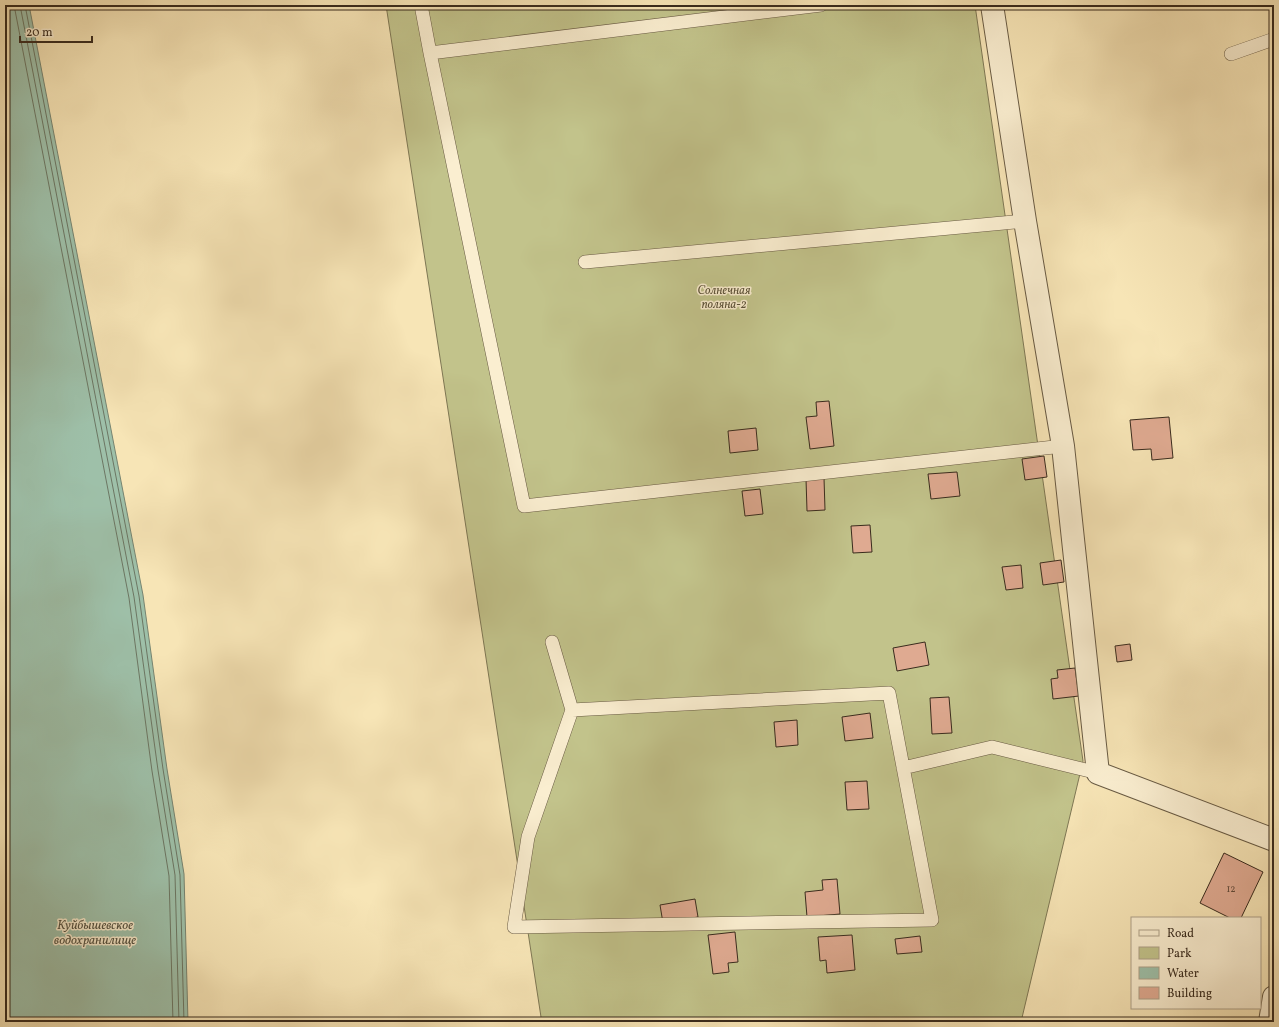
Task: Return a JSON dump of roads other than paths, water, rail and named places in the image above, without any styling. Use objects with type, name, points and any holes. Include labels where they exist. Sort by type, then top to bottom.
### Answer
[{"type":"street","points":[[992,5],[1025,221],[1063,446],[1098,773],[1274,840]]},
{"type":"street","points":[[1270,1022],[1274,997]]},
{"type":"lane","points":[[421,5],[524,506],[1063,446]]},
{"type":"lane","points":[[430,53],[821,5]]},
{"type":"lane","points":[[1231,54],[1274,39]]},
{"type":"lane","points":[[585,262],[1025,221]]},
{"type":"lane","points":[[552,642],[572,710],[528,837],[514,927],[932,920],[889,693],[572,710]]},
{"type":"lane","points":[[903,768],[992,747],[1098,773]]},
{"type":"water","name":"Куйбышевское водохранилище","points":[[5,5],[29,5],[143,595],[167,769],[184,874],[188,1022],[5,1022]]},
{"type":"park label","name":"Солнечная поляна-2","points":[[724,297]]}]
